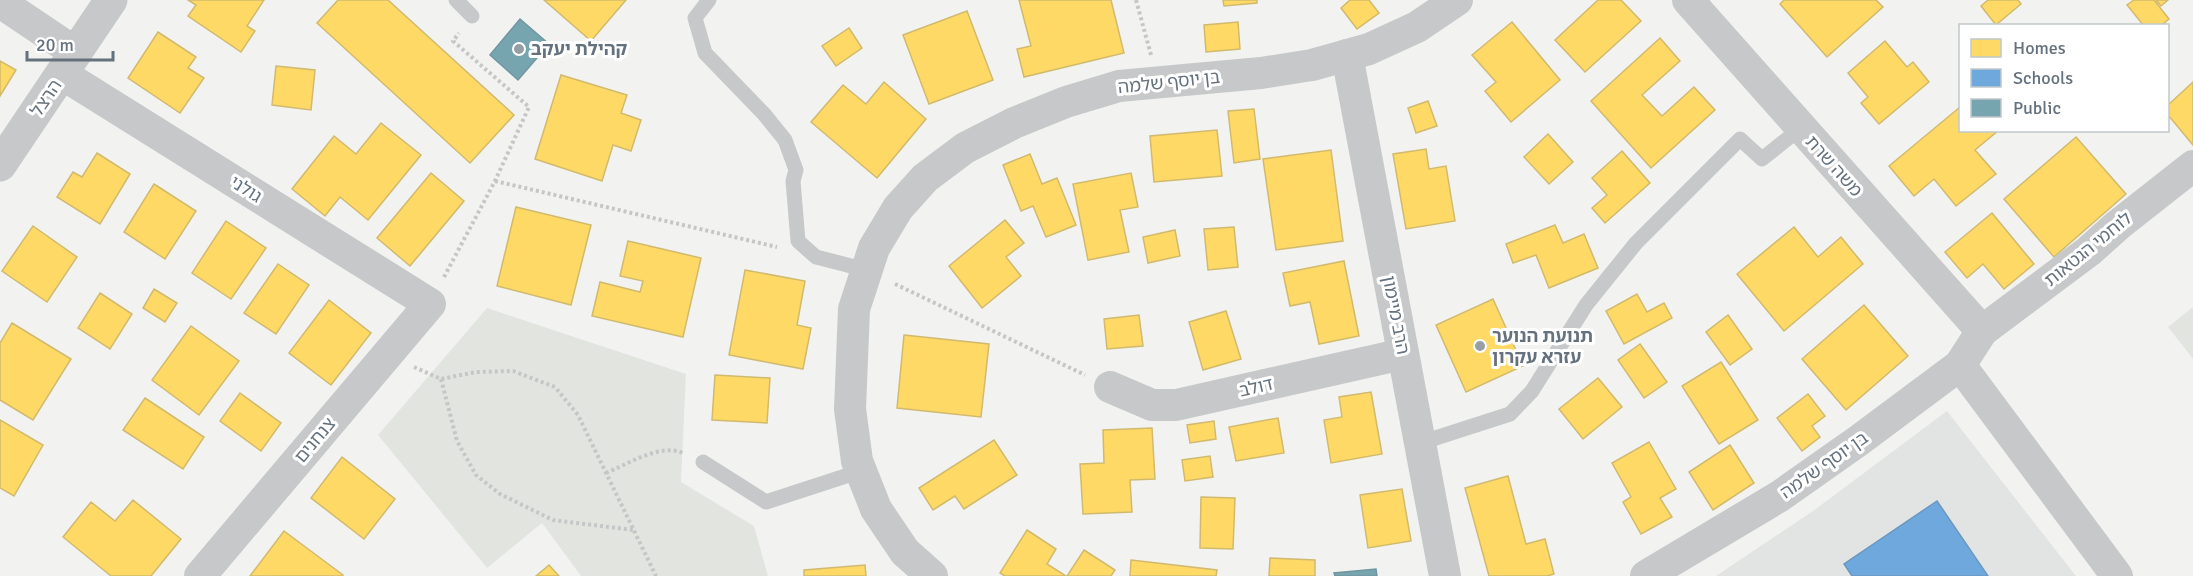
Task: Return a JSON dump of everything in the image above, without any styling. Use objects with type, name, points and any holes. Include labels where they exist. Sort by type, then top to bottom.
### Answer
[{"type":"street","name":"הרצל","points":[[0,165],[111,0]]},
{"type":"street","name":"בן יוסף שלמה","points":[[932,576],[905,552],[876,510],[857,461],[850,409],[854,309],[874,248],[898,208],[925,178],[965,148],[1014,123],[1066,102],[1119,86],[1261,73],[1312,65],[1369,49],[1416,27],[1457,0]]},
{"type":"street","name":"משה שרת","points":[[1688,0],[1982,331]]},
{"type":"street","name":"גולני","points":[[0,2],[69,63],[430,304]]},
{"type":"street","name":"הרב מיימון","points":[[1347,55],[1445,576]]},
{"type":"street","name":"לוחמי הגטאות","points":[[1982,331],[2089,251],[2193,166]]},
{"type":"street","name":"צנחנים","points":[[200,576],[430,304]]},
{"type":"street","name":"בן יוסף שלמה","points":[[1646,576],[1780,496],[1858,441],[1960,365],[1982,331]]},
{"type":"street","name":"דולב","points":[[1110,387],[1152,405],[1176,405],[1403,354]]},
{"type":"street","points":[[1960,365],[2117,576]]},
{"type":"lane","points":[[456,0],[472,15]]},
{"type":"lane","points":[[709,0],[695,18],[705,53],[764,114],[785,140],[796,170],[793,181],[798,241],[816,256],[867,270]]},
{"type":"lane","points":[[1420,443],[1510,414],[1532,391],[1586,305],[1636,243],[1740,139],[1762,159],[1801,128]]},
{"type":"lane","points":[[703,462],[766,502],[861,471]]},
{"type":"path","points":[[1136,0],[1159,82]]},
{"type":"path","points":[[430,304],[495,180],[529,107],[453,41],[472,15]]},
{"type":"path","points":[[495,180],[816,256]]},
{"type":"path","points":[[867,270],[1110,387]]},
{"type":"path","points":[[386,356],[441,379],[476,372],[513,370],[555,387],[578,415],[656,576]]},
{"type":"path","points":[[441,379],[457,441],[476,476],[500,494],[553,520],[634,530]]},
{"type":"path","points":[[606,472],[657,452],[675,450],[703,462]]},
{"type":"shaded area","points":[[2193,307],[2193,359],[2168,327]]},
{"type":"shaded area","points":[[487,308],[686,374],[681,482],[754,526],[768,576],[581,576],[542,523],[487,568],[378,435]]},
{"type":"shaded area","points":[[1947,411],[2076,576],[1716,576],[1813,511]]},
{"type":"building: Homes","points":[[188,0],[264,0],[247,26],[255,31],[241,52],[188,16],[196,5]]},
{"type":"building: Homes","points":[[338,0],[388,0],[514,115],[470,163],[317,23]]},
{"type":"building: Homes","points":[[544,0],[626,0],[591,41]]},
{"type":"building: Homes","points":[[1019,0],[1111,0],[1124,53],[1024,77],[1017,49],[1031,46]]},
{"type":"building: Homes","points":[[1223,0],[1257,0],[1257,3],[1224,6]]},
{"type":"building: Homes","points":[[1350,0],[1369,0],[1379,13],[1357,29],[1341,8]]},
{"type":"building: Homes","points":[[1598,0],[1621,0],[1641,21],[1585,72],[1555,40]]},
{"type":"building: Homes","points":[[1784,0],[1876,0],[1883,7],[1827,57],[1780,4]]},
{"type":"building: Homes","points":[[1988,0],[2018,0],[2021,4],[1997,24],[1981,6]]},
{"type":"building: Homes","points":[[2134,0],[2154,0],[2169,19],[2163,24],[2142,24],[2127,5]]},
{"type":"building: Homes","points":[[2156,0],[2168,0],[2161,6]]},
{"type":"building: Homes","points":[[967,11],[993,80],[929,104],[903,35]]},
{"type":"building: Homes","points":[[1238,22],[1240,49],[1206,52],[1204,25]]},
{"type":"building: Homes","points":[[1512,22],[1560,80],[1511,122],[1485,91],[1496,82],[1472,55]]},
{"type":"building: Homes","points":[[849,28],[862,48],[836,66],[822,46]]},
{"type":"building: Homes","points":[[158,32],[196,57],[188,68],[204,78],[180,113],[128,78]]},
{"type":"building: Homes","points":[[1660,38],[1680,61],[1642,95],[1662,116],[1694,87],[1715,110],[1651,168],[1591,101]]},
{"type":"building: Homes","points":[[1885,41],[1907,67],[1913,62],[1929,82],[1879,124],[1861,103],[1868,97],[1848,73]]},
{"type":"building: Homes","points":[[0,61],[16,70],[0,96]]},
{"type":"building: Homes","points":[[276,66],[315,70],[311,110],[272,105]]},
{"type":"building: Homes","points":[[561,75],[627,95],[621,113],[641,120],[631,151],[613,145],[602,181],[535,159]]},
{"type":"building: Homes","points":[[884,82],[926,119],[877,178],[811,122],[843,85],[866,104]]},
{"type":"building: Homes","points":[[2193,82],[2193,145],[2169,116],[2169,104]]},
{"type":"building: Homes","points":[[1428,101],[1437,126],[1416,133],[1408,108]]},
{"type":"building: Homes","points":[[1959,108],[1959,132],[1997,132],[1975,150],[1996,174],[1956,206],[1934,179],[1914,196],[1889,166]]},
{"type":"building: Homes","points":[[1254,109],[1260,159],[1234,163],[1228,111]]},
{"type":"building: Homes","points":[[381,123],[421,155],[368,220],[340,197],[325,216],[292,189],[334,136],[356,154]]},
{"type":"building: Homes","points":[[1217,130],[1222,176],[1154,182],[1150,136]]},
{"type":"building: Homes","points":[[1548,134],[1573,162],[1549,184],[1524,157]]},
{"type":"building: Homes","points":[[2076,137],[2126,194],[2054,257],[2004,199]]},
{"type":"building: Homes","points":[[1426,149],[1429,169],[1446,166],[1455,221],[1406,229],[1393,154]]},
{"type":"building: Homes","points":[[1331,150],[1343,241],[1276,250],[1263,159]]},
{"type":"building: Homes","points":[[1622,151],[1650,183],[1605,223],[1592,208],[1607,195],[1592,178]]},
{"type":"building: Homes","points":[[97,153],[130,174],[100,224],[57,197],[73,172],[82,177]]},
{"type":"building: Homes","points":[[1030,154],[1042,184],[1057,178],[1076,225],[1046,237],[1033,206],[1021,211],[1003,165]]},
{"type":"building: Homes","points":[[431,173],[464,201],[410,266],[377,238]]},
{"type":"building: Homes","points":[[1131,173],[1138,207],[1120,210],[1129,252],[1088,260],[1073,184]]},
{"type":"building: Homes","points":[[154,184],[196,211],[165,259],[124,232]]},
{"type":"building: Homes","points":[[516,207],[591,225],[571,305],[497,286]]},
{"type":"building: Homes","points":[[1992,213],[2034,264],[2004,289],[1983,264],[1967,278],[1945,252]]},
{"type":"building: Homes","points":[[1005,220],[1024,243],[1006,257],[1021,276],[982,308],[949,266]]},
{"type":"building: Homes","points":[[226,221],[266,248],[231,299],[192,273]]},
{"type":"building: Homes","points":[[1555,225],[1563,243],[1584,234],[1598,268],[1549,288],[1536,255],[1513,263],[1506,244]]},
{"type":"building: Homes","points":[[33,226],[77,257],[47,302],[2,271]]},
{"type":"building: Homes","points":[[1234,227],[1238,267],[1208,270],[1204,229]]},
{"type":"building: Homes","points":[[1794,227],[1818,257],[1841,237],[1863,264],[1784,331],[1737,274]]},
{"type":"building: Homes","points":[[1175,230],[1180,256],[1148,263],[1143,237]]},
{"type":"building: Homes","points":[[628,241],[701,258],[683,337],[592,316],[600,282],[640,292],[643,281],[620,276]]},
{"type":"building: Homes","points":[[1344,261],[1359,336],[1319,344],[1310,302],[1290,306],[1283,273]]},
{"type":"building: Homes","points":[[278,264],[309,285],[276,334],[244,313]]},
{"type":"building: Homes","points":[[745,270],[805,281],[797,325],[811,328],[803,369],[729,355]]},
{"type":"building: Homes","points":[[154,289],[177,303],[165,322],[143,308]]},
{"type":"building: Homes","points":[[100,293],[132,314],[110,349],[78,328]]},
{"type":"building: Homes","points":[[1637,294],[1647,312],[1664,303],[1672,318],[1624,344],[1606,311]]},
{"type":"building: Homes","name":"תנועת הנוער עזרא עקרון","points":[[1493,299],[1523,366],[1466,392],[1436,325]]},
{"type":"building: Homes","points":[[329,300],[371,333],[331,385],[289,353]]},
{"type":"building: Homes","points":[[1864,305],[1908,356],[1846,410],[1802,359]]},
{"type":"building: Homes","points":[[1226,311],[1241,359],[1203,370],[1189,322]]},
{"type":"building: Homes","points":[[1139,315],[1143,346],[1107,349],[1104,319]]},
{"type":"building: Homes","points":[[1728,315],[1752,349],[1730,365],[1706,332]]},
{"type":"building: Homes","points":[[12,323],[71,359],[33,420],[0,400],[0,343]]},
{"type":"building: Homes","points":[[191,326],[239,361],[199,415],[152,380]]},
{"type":"building: Homes","points":[[904,335],[989,344],[981,417],[897,408]]},
{"type":"building: Homes","points":[[1640,344],[1667,382],[1644,398],[1618,360]]},
{"type":"building: Homes","points":[[1721,362],[1758,420],[1719,444],[1682,386]]},
{"type":"building: Homes","points":[[715,375],[770,378],[767,423],[712,420]]},
{"type":"building: Homes","points":[[1598,378],[1622,407],[1583,439],[1559,409]]},
{"type":"building: Homes","points":[[1371,392],[1382,454],[1331,463],[1324,420],[1342,417],[1339,397]]},
{"type":"building: Homes","points":[[240,393],[281,423],[261,451],[220,421]]},
{"type":"building: Homes","points":[[1808,394],[1825,416],[1812,426],[1820,437],[1802,451],[1777,418]]},
{"type":"building: Homes","points":[[145,398],[204,437],[183,469],[123,430]]},
{"type":"building: Homes","points":[[1278,418],[1284,453],[1236,461],[1229,427]]},
{"type":"building: Homes","points":[[0,420],[43,445],[14,496],[0,488]]},
{"type":"building: Homes","points":[[1214,421],[1216,439],[1190,443],[1187,425]]},
{"type":"building: Homes","points":[[1152,428],[1155,479],[1130,480],[1132,512],[1083,514],[1080,464],[1104,463],[1103,430]]},
{"type":"building: Homes","points":[[994,440],[1017,475],[964,509],[955,496],[933,510],[919,488]]},
{"type":"building: Homes","points":[[1649,442],[1676,489],[1660,498],[1672,517],[1641,534],[1623,502],[1631,497],[1612,463]]},
{"type":"building: Homes","points":[[1730,445],[1754,483],[1713,510],[1689,472]]},
{"type":"building: Homes","points":[[1210,456],[1213,477],[1185,481],[1182,460]]},
{"type":"building: Homes","points":[[342,457],[395,499],[364,539],[311,498]]},
{"type":"building: Homes","points":[[1508,476],[1526,544],[1545,539],[1554,574],[1489,576],[1465,488]]},
{"type":"building: Homes","points":[[1402,489],[1411,541],[1368,548],[1360,495]]},
{"type":"building: Homes","points":[[1201,497],[1235,498],[1233,549],[1200,548]]},
{"type":"building: Homes","points":[[133,500],[181,539],[151,576],[111,576],[63,537],[91,502],[115,521]]},
{"type":"building: Homes","points":[[1027,530],[1056,549],[1047,564],[1066,576],[1005,576],[1000,573]]},
{"type":"building: Homes","points":[[284,531],[343,575],[250,576]]},
{"type":"building: Homes","points":[[1084,550],[1115,570],[1111,576],[1067,576]]},
{"type":"building: Homes","points":[[1270,558],[1315,560],[1315,576],[1269,576]]},
{"type":"building: Homes","points":[[1131,560],[1217,570],[1216,576],[1130,576]]},
{"type":"building: Homes","points":[[549,565],[559,576],[536,576]]},
{"type":"building: Homes","points":[[865,565],[866,576],[804,576],[804,570]]},
{"type":"building: Schools","points":[[1937,501],[1988,576],[1852,576],[1844,564]]},
{"type":"building: Public","name":"קהילת יעקב","points":[[520,19],[549,44],[518,80],[490,55]]},
{"type":"building: Public","points":[[1376,569],[1377,576],[1335,576],[1334,573]]},
{"type":"place","name":"קהילת יעקב","points":[[519,49]]},
{"type":"place","name":"תנועת הנוער עזרא עקרון","points":[[1480,346]]}]
